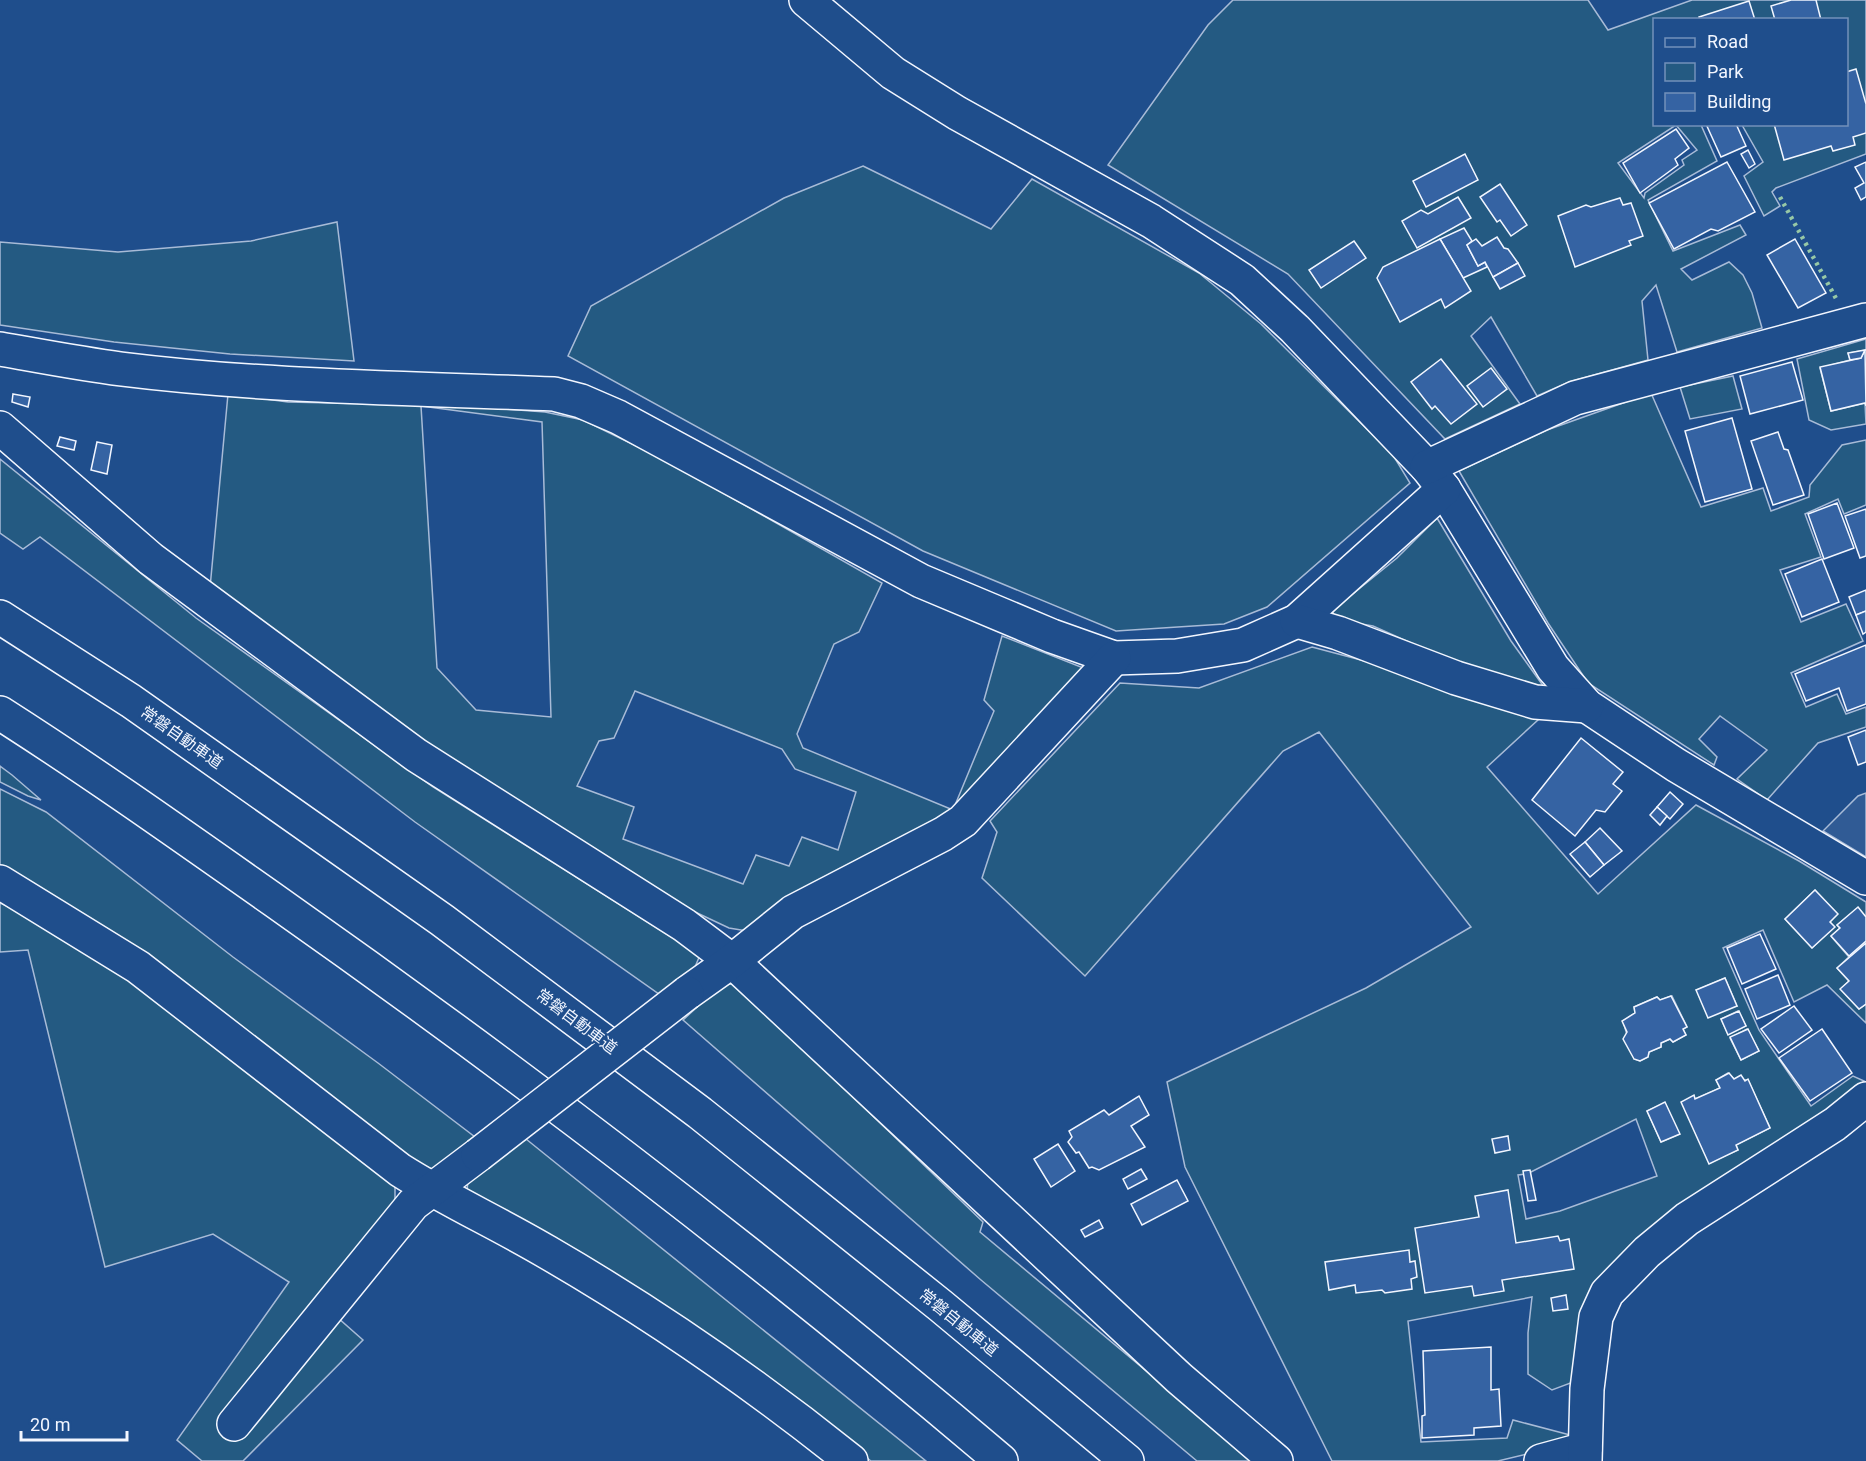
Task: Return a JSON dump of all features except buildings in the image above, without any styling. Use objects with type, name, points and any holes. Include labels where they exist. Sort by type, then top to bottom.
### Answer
[{"type":"main road","points":[[806,0],[893,73],[957,113],[1151,221],[1242,280],[1295,329],[1436,478],[1552,668],[1587,706],[1676,765],[1866,878]]},
{"type":"main road","points":[[0,349],[122,369],[242,380],[554,394],[581,401],[618,417],[921,580],[1052,636],[1114,658],[1177,656],[1243,645],[1297,621],[1436,478],[1575,398],[1866,320]]},
{"type":"main road","points":[[0,428],[151,559],[416,755],[684,925],[732,961],[1179,1378],[1276,1461]]},
{"type":"main road","name":"常磐自動車道","points":[[0,618],[131,701],[452,927],[700,1113],[1127,1461]]},
{"type":"main road","points":[[1297,621],[1338,633],[1456,678],[1535,702],[1587,706]]},
{"type":"main road","points":[[234,1424],[413,1204],[793,912],[943,834],[963,821],[1114,658]]},
{"type":"main road","points":[[0,713],[75,760],[364,964],[648,1174],[869,1350],[1001,1461]]},
{"type":"main road","points":[[0,882],[138,967],[400,1170],[430,1190],[545,1251],[633,1303],[777,1402],[851,1461]]},
{"type":"main road","points":[[1541,1461],[1585,1455],[1587,1389],[1596,1317],[1607,1293],[1647,1252],[1687,1219],[1835,1124],[1866,1099]]},
{"type":"green space","points":[[1233,0],[1588,0],[1608,30],[1692,0],[1866,0],[1866,154],[1776,188],[1772,192],[1780,206],[1764,216],[1744,176],[1763,162],[1743,126],[1848,126],[1848,18],[1653,18],[1653,126],[1674,126],[1618,163],[1644,198],[1645,193],[1684,165],[1682,160],[1697,150],[1677,126],[1701,126],[1717,161],[1648,200],[1673,251],[1740,225],[1746,235],[1681,269],[1692,280],[1729,262],[1743,275],[1752,293],[1762,328],[1677,352],[1656,285],[1642,301],[1648,360],[1569,382],[1537,396],[1491,317],[1471,336],[1520,404],[1445,439],[1288,274],[1108,165],[1208,25]]},
{"type":"green space","points":[[863,166],[991,229],[1032,179],[1199,273],[1261,324],[1393,455],[1410,483],[1267,607],[1224,624],[1116,631],[923,551],[568,356],[591,306],[784,198]]},
{"type":"green space","points":[[337,222],[354,361],[230,354],[114,342],[0,325],[0,242],[118,252],[251,241]]},
{"type":"green space","points":[[1866,339],[1866,350],[1848,353],[1850,360],[1820,368],[1831,411],[1865,403],[1866,424],[1831,430],[1809,420],[1797,359]]},
{"type":"green space","points":[[1733,376],[1742,409],[1690,419],[1680,387]]},
{"type":"green space","points":[[1651,393],[1701,507],[1763,488],[1771,511],[1809,497],[1810,485],[1842,445],[1866,440],[1866,505],[1844,514],[1838,499],[1805,514],[1821,557],[1780,570],[1801,622],[1846,604],[1863,641],[1791,673],[1806,707],[1837,694],[1846,714],[1866,707],[1866,727],[1818,743],[1767,800],[1737,779],[1767,750],[1720,716],[1699,739],[1717,757],[1714,765],[1588,683],[1548,623],[1459,471],[1547,430]]},
{"type":"green space","points":[[228,394],[288,402],[464,406],[545,412],[583,420],[665,460],[882,583],[859,632],[834,644],[797,734],[803,748],[953,810],[747,931],[729,928],[693,911],[416,736],[210,588]],"holes":[[[421,406],[542,422],[551,717],[476,710],[437,668]],[[635,691],[782,749],[795,769],[856,792],[838,850],[802,837],[789,866],[756,855],[743,884],[623,839],[634,807],[577,786],[599,741],[614,738]]]},
{"type":"green space","points":[[0,459],[196,618],[433,787],[700,955],[695,967],[659,994],[415,822],[40,537],[23,549],[0,533]]},
{"type":"green space","points":[[1437,518],[1511,641],[1544,687],[1449,660],[1373,626],[1333,619],[1333,610],[1397,558]]},
{"type":"green space","points":[[1002,636],[1086,669],[953,810],[994,711],[984,700]]},
{"type":"green space","points":[[1312,647],[1376,664],[1539,719],[1487,767],[1598,894],[1696,805],[1799,861],[1866,902],[1866,917],[1858,908],[1837,925],[1840,928],[1831,936],[1848,956],[1866,941],[1837,968],[1849,981],[1841,989],[1859,1009],[1866,1004],[1866,1023],[1827,985],[1794,1002],[1763,930],[1723,948],[1759,1030],[1811,1106],[1853,1076],[1864,1081],[1805,1134],[1669,1213],[1576,1381],[1552,1390],[1528,1374],[1528,1333],[1532,1297],[1408,1321],[1421,1442],[1507,1438],[1513,1420],[1574,1436],[1556,1447],[1498,1461],[1332,1461],[1185,1167],[1167,1082],[1366,988],[1471,927],[1319,732],[1283,751],[1085,976],[982,878],[997,832],[990,821],[1120,683],[1199,688]],"holes":[[[1815,890],[1837,914],[1830,922],[1834,927],[1812,948],[1785,919]],[[1725,978],[1737,1006],[1697,990]],[[1672,996],[1687,1027],[1683,1029],[1686,1035],[1673,1042],[1670,1039],[1661,1043],[1661,1047],[1649,1052],[1648,1057],[1640,1061],[1634,1059],[1623,1021],[1635,1013],[1634,1007],[1657,997],[1660,1000]],[[1738,1011],[1746,1026],[1728,1034],[1721,1019]],[[1747,1029],[1759,1051],[1741,1060],[1730,1038]],[[1728,1073],[1734,1079],[1748,1080],[1770,1128],[1736,1145],[1738,1150],[1709,1163],[1694,1096],[1695,1099],[1720,1088],[1716,1080]],[[1665,1103],[1679,1134],[1661,1142],[1647,1111]],[[1636,1119],[1657,1176],[1560,1211],[1526,1219],[1518,1175],[1527,1174]]]},
{"type":"green space","points":[[0,766],[12,775],[41,800],[0,782]]},
{"type":"green space","points":[[0,789],[46,812],[233,957],[475,1137],[435,1170],[410,1161],[0,869]]},
{"type":"green space","points":[[0,903],[23,913],[124,973],[395,1187],[395,1204],[337,1317],[363,1340],[243,1461],[202,1461],[177,1440],[289,1282],[213,1234],[105,1267],[28,950],[0,952]]},
{"type":"green space","points":[[723,983],[737,985],[983,1222],[980,1232],[1254,1461],[1197,1461],[981,1280],[683,1020]]},
{"type":"green space","points":[[526,1139],[926,1461],[871,1461],[844,1440],[467,1192],[468,1179]]},
{"type":"shaded area","points":[[1866,793],[1866,857],[1823,831],[1858,796]]},
{"type":"hedge","points":[[1780,197],[1838,302]]}]
